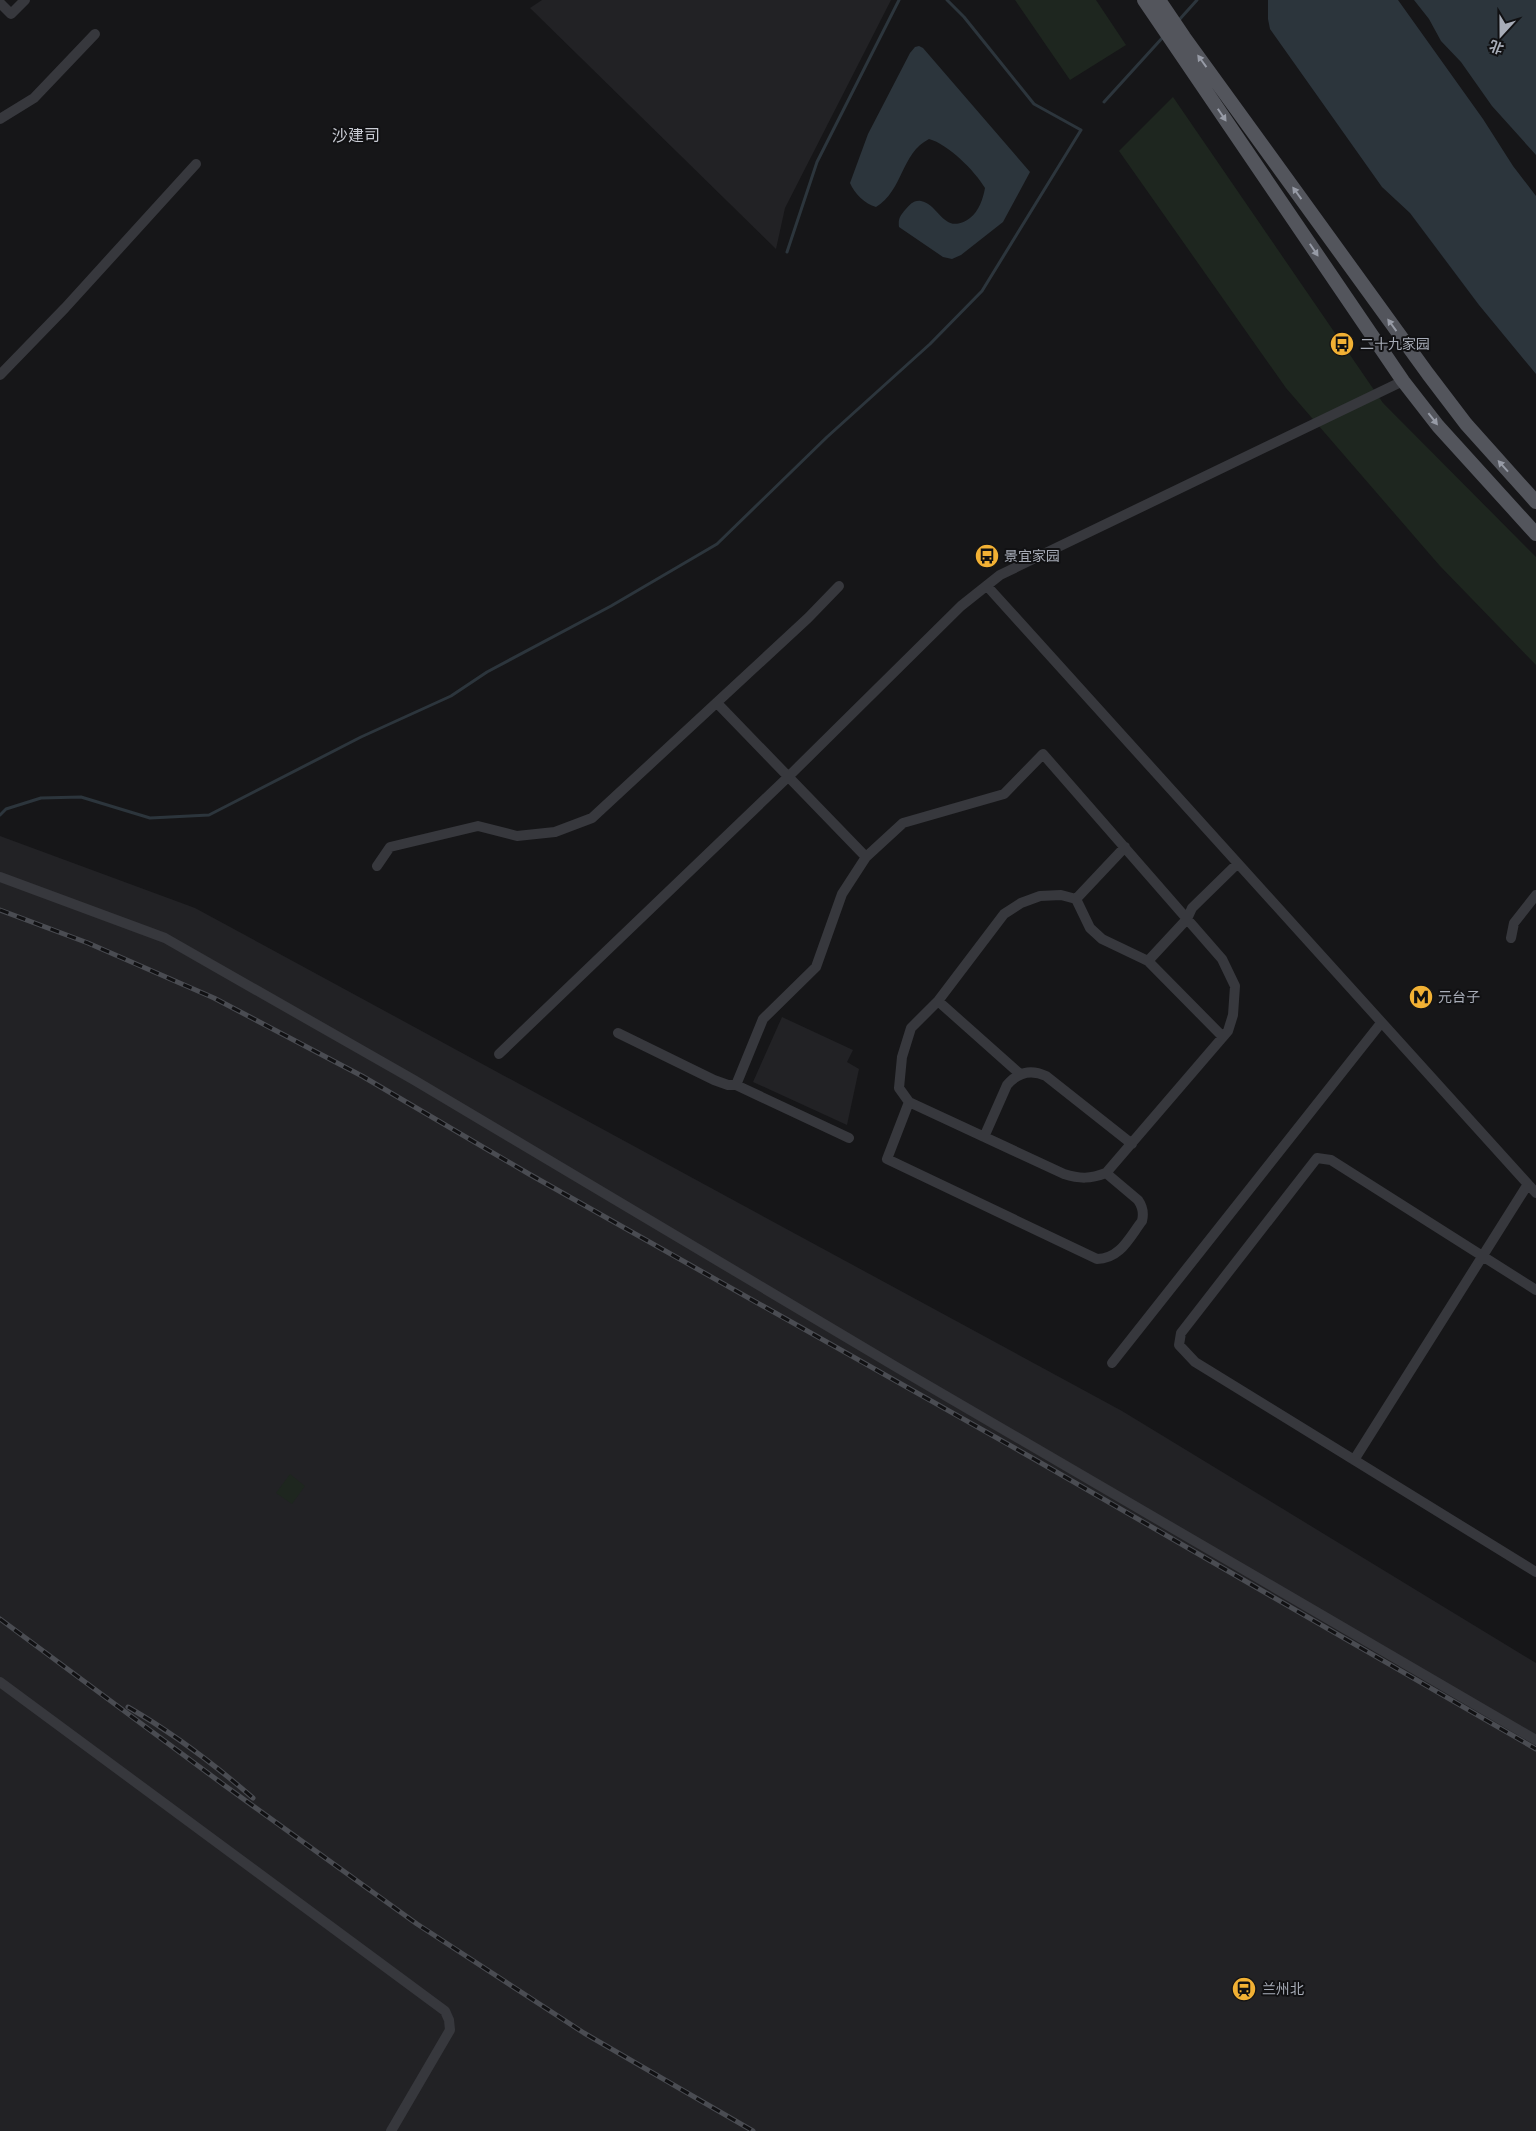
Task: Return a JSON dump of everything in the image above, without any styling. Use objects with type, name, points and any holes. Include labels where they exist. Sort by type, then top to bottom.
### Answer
[{"type":"main road","points":[[1144,0],[1403,381],[1438,426],[1536,534]]},
{"type":"main road","points":[[1161,3],[1428,374],[1466,424],[1536,502]]},
{"type":"street","points":[[0,2],[11,14],[25,0]]},
{"type":"street","points":[[0,119],[34,98],[95,34]]},
{"type":"street","points":[[0,375],[46,329],[196,164]]},
{"type":"street","points":[[499,1054],[790,776],[960,606],[1000,576],[1403,381]]},
{"type":"street","points":[[377,866],[390,847],[478,826],[517,836],[555,832],[592,818],[808,618],[839,586]]},
{"type":"street","points":[[987,586],[1536,1193]]},
{"type":"street","points":[[716,703],[790,776],[866,857]]},
{"type":"street","points":[[736,1085],[763,1019],[816,967],[842,894],[866,857],[904,823],[1004,794],[1043,754],[1222,959],[1235,986],[1233,1015],[1228,1031],[1223,1037],[1132,1144],[1106,1173],[1093,1178],[1078,1179],[984,1137],[909,1102],[899,1088],[902,1057],[911,1028],[938,1001],[1004,914],[1021,903],[1040,896],[1061,895],[1076,899],[1090,928],[1102,939],[1148,961],[1223,1037]]},
{"type":"street","points":[[1076,899],[1125,847]]},
{"type":"street","points":[[1148,961],[1188,919],[1192,908],[1237,864]]},
{"type":"street","points":[[0,877],[165,938],[414,1080],[906,1373],[1536,1740]]},
{"type":"street","points":[[1511,938],[1514,923],[1536,895]]},
{"type":"street","points":[[938,1001],[1020,1074]]},
{"type":"street","points":[[1112,1363],[1381,1023]]},
{"type":"street","points":[[618,1033],[714,1080],[728,1085],[736,1085],[849,1138]]},
{"type":"street","points":[[984,1137],[1007,1085],[1020,1074],[1029,1071],[1046,1076],[1132,1144]]},
{"type":"street","points":[[909,1102],[887,1158],[1097,1259],[1104,1259],[1118,1253],[1142,1221],[1143,1216],[1143,1210],[1138,1200],[1106,1173]]},
{"type":"street","points":[[1536,1290],[1331,1160],[1317,1158],[1181,1333],[1179,1345],[1195,1362],[1536,1572]]},
{"type":"street","points":[[1354,1460],[1481,1255],[1528,1184]]},
{"type":"street","points":[[0,1682],[445,2012],[450,2020],[450,2030],[391,2131]]},
{"type":"shaded area","points":[[542,0],[891,0],[785,208],[776,249],[530,8]]},
{"type":"shaded area","points":[[1015,0],[1096,0],[1126,45],[1070,80]]},
{"type":"shaded area","points":[[1268,0],[1398,0],[1483,119],[1513,166],[1536,196],[1536,374],[1479,305],[1410,213],[1382,187],[1270,29]]},
{"type":"shaded area","points":[[1414,0],[1536,0],[1536,155],[1492,106],[1461,62],[1441,41],[1429,19]]},
{"type":"shaded area","points":[[915,47],[923,48],[1030,172],[1003,222],[961,255],[952,259],[943,257],[899,227],[900,218],[905,210],[916,201],[927,203],[948,222],[954,224],[961,223],[976,212],[985,188],[968,166],[944,146],[929,139],[920,145],[907,162],[892,192],[876,207],[860,198],[850,183],[868,134],[910,53]]},
{"type":"shaded area","points":[[1173,97],[1383,403],[1536,557],[1536,665],[1440,566],[1286,388],[1119,151]]},
{"type":"shaded area","points":[[0,836],[195,908],[1122,1411],[1536,1663],[1536,2131],[0,2131]]},
{"type":"shaded area","points":[[782,1017],[853,1050],[847,1062],[859,1069],[847,1125],[753,1082]]},
{"type":"shaded area","points":[[290,1474],[305,1486],[292,1504],[276,1493]]},
{"type":"waterway","points":[[787,252],[817,162],[899,0]]},
{"type":"waterway","points":[[0,815],[6,809],[41,798],[81,797],[150,818],[209,815],[361,737],[451,696],[487,672],[611,606],[717,544],[827,437],[930,344],[982,291],[1081,130],[1034,104],[964,17],[947,0]]},
{"type":"waterway","points":[[1179,20],[1197,0]]},
{"type":"waterway","points":[[1104,102],[1164,36]]},
{"type":"railway","points":[[0,910],[88,943],[214,998],[362,1076],[529,1174],[1034,1459],[1536,1749]]},
{"type":"railway","points":[[0,1619],[224,1785],[417,1924],[584,2033],[753,2131]]},
{"type":"railway","points":[[128,1707],[161,1727],[193,1750],[253,1798]]},
{"type":"place","name":"二十九家园","points":[[1342,344]]},
{"type":"place","name":"景宜家园","points":[[987,556]]},
{"type":"place","name":"元台子","points":[[1421,997]]},
{"type":"place","name":"兰州北","points":[[1244,1989]]},
{"type":"district","name":"沙建司","points":[[356,135]]}]
